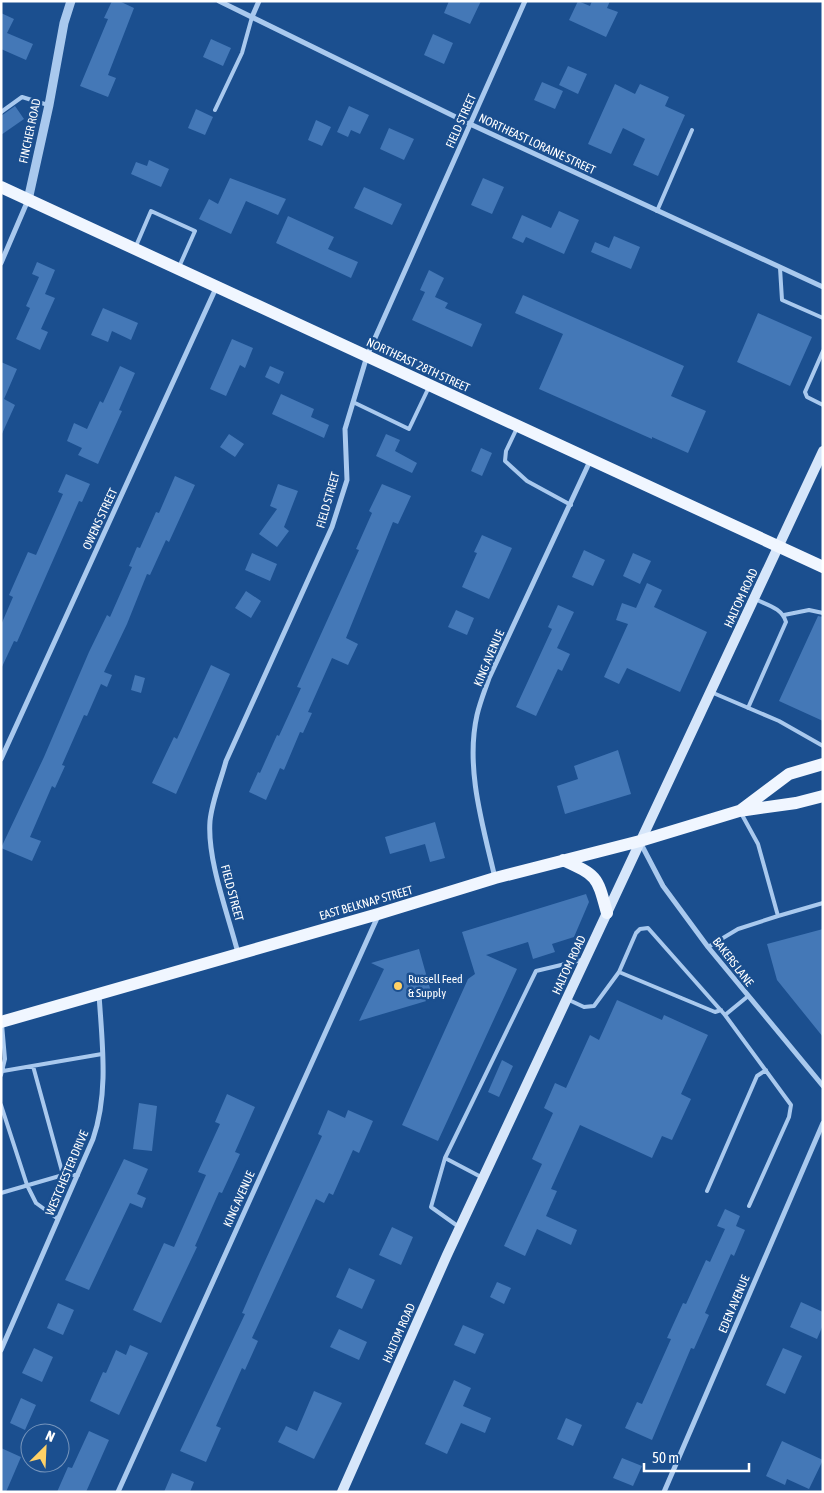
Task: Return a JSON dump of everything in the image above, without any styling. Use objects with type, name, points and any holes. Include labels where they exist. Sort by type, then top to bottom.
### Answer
[{"type":"main road","name":"NORTHEAST 28TH STREET","points":[[1,187],[823,567]]},
{"type":"main road","name":"HALTOM ROAD","points":[[342,1492],[483,1178],[823,451]]},
{"type":"main road","points":[[739,811],[789,774],[823,764]]},
{"type":"main road","points":[[739,811],[796,803],[823,796]]},
{"type":"main road","name":"EAST BELKNAP STREET","points":[[1,1022],[378,914],[496,878],[640,841],[739,811]]},
{"type":"main road","points":[[563,860],[594,875],[599,884],[607,913]]},
{"type":"street","name":"FINCHER ROAD","points":[[1,263],[28,200],[49,105],[64,23],[71,1]]},
{"type":"street","name":"NORTHEAST LORAINE STREET","points":[[219,1],[470,124],[823,288]]},
{"type":"street","points":[[252,17],[259,1]]},
{"type":"street","name":"FIELD STREET","points":[[238,954],[210,847],[210,820],[226,761],[332,527],[347,480],[345,429],[367,356],[525,1]]},
{"type":"street","name":"OWENS STREET","points":[[1,759],[216,288]]},
{"type":"street","name":"KING AVENUE","points":[[496,878],[478,809],[473,752],[477,716],[489,678],[591,459]]},
{"type":"street","name":"BAKERS LANE","points":[[640,841],[663,886],[708,947],[823,1086]]},
{"type":"street","name":"KING AVENUE","points":[[118,1492],[378,914]]},
{"type":"street","name":"WESTCHESTER DRIVE","points":[[1,1350],[78,1175],[101,1116],[104,1078],[99,994]]},
{"type":"street","name":"EDEN AVENUE","points":[[664,1492],[823,1123]]},
{"type":"lane","points":[[215,110],[242,53],[252,17]]},
{"type":"lane","points":[[1,112],[22,97],[49,105]]},
{"type":"lane","points":[[657,210],[692,130]]},
{"type":"lane","points":[[134,249],[151,211],[195,231],[178,269]]},
{"type":"lane","points":[[780,268],[782,300],[823,318]]},
{"type":"lane","points":[[823,351],[805,392],[806,397],[823,404]]},
{"type":"lane","points":[[353,402],[409,429],[430,385]]},
{"type":"lane","points":[[518,426],[506,451],[505,461],[526,481],[571,505]]},
{"type":"lane","points":[[755,599],[784,615],[809,610],[823,613]]},
{"type":"lane","points":[[748,708],[786,622],[784,615]]},
{"type":"lane","points":[[711,692],[779,721],[823,746]]},
{"type":"lane","points":[[739,811],[758,844],[778,916]]},
{"type":"lane","points":[[708,947],[738,929],[823,903]]},
{"type":"lane","points":[[567,999],[584,1007],[594,1006],[619,972],[636,932],[640,928],[648,928],[721,1010],[791,1105],[791,1110],[748,1206]]},
{"type":"lane","points":[[460,1228],[431,1207],[445,1158],[536,971],[584,960]]},
{"type":"lane","points":[[619,972],[715,1012],[721,1010]]},
{"type":"lane","points":[[725,1015],[748,997]]},
{"type":"lane","points":[[1,1022],[5,1059],[2,1073],[102,1054]]},
{"type":"lane","points":[[33,1066],[63,1175]]},
{"type":"lane","points":[[707,1191],[757,1076],[766,1070]]},
{"type":"lane","points":[[1,1105],[27,1185],[36,1203],[58,1219]]},
{"type":"lane","points":[[445,1158],[483,1178]]},
{"type":"lane","points":[[1,1193],[63,1175],[78,1175]]},
{"type":"building","points":[[112,1],[119,1],[134,8],[108,75],[116,78],[108,97],[80,86],[108,19],[104,18]]},
{"type":"building","points":[[449,1],[481,1],[470,24],[444,13]]},
{"type":"building","points":[[578,1],[590,6],[592,1],[610,1],[607,8],[618,12],[606,37],[569,20]]},
{"type":"building","points":[[1,13],[14,19],[7,33],[33,44],[26,60],[1,49]]},
{"type":"building","points":[[433,34],[453,43],[444,64],[424,55]]},
{"type":"building","points":[[211,39],[231,48],[223,66],[203,57]]},
{"type":"building","points":[[568,66],[587,74],[578,94],[559,85]]},
{"type":"building","points":[[542,82],[563,91],[555,109],[534,100]]},
{"type":"building","points":[[615,84],[635,94],[640,84],[669,97],[665,106],[685,115],[658,176],[633,165],[645,139],[623,128],[611,154],[588,144]]},
{"type":"building","points":[[15,106],[24,119],[1,135],[1,116]]},
{"type":"building","points":[[349,106],[369,115],[360,134],[351,130],[348,137],[337,132]]},
{"type":"building","points":[[196,109],[213,117],[205,135],[188,128]]},
{"type":"building","points":[[316,120],[331,127],[322,146],[308,140]]},
{"type":"building","points":[[389,128],[414,139],[404,160],[380,149]]},
{"type":"building","points":[[149,160],[169,169],[161,187],[131,174],[136,162],[147,166]]},
{"type":"building","points":[[230,178],[286,199],[278,215],[246,201],[231,234],[199,219],[209,199],[218,204]]},
{"type":"building","points":[[483,178],[504,187],[492,214],[471,205]]},
{"type":"building","points":[[364,187],[402,204],[392,225],[354,208]]},
{"type":"building","points":[[559,211],[579,220],[564,254],[526,237],[523,243],[512,238],[522,215],[551,228]]},
{"type":"building","points":[[288,216],[334,237],[328,249],[358,262],[351,278],[276,243]]},
{"type":"building","points":[[614,236],[640,247],[631,269],[591,252],[595,242],[609,248]]},
{"type":"building","points":[[37,262],[55,270],[45,294],[55,298],[41,329],[48,332],[40,350],[16,339],[30,308],[26,306],[39,277],[32,274]]},
{"type":"building","points":[[429,270],[444,278],[435,297],[448,303],[445,308],[482,324],[472,347],[412,320],[425,292],[420,290]]},
{"type":"building","points":[[523,295],[684,366],[671,396],[706,411],[688,453],[539,389],[563,334],[515,313]]},
{"type":"building","points":[[103,308],[138,323],[131,340],[112,331],[108,342],[91,335]]},
{"type":"building","points":[[758,313],[812,337],[790,386],[737,362]]},
{"type":"building","points":[[232,339],[253,348],[245,368],[240,365],[226,396],[210,389]]},
{"type":"building","points":[[1,362],[17,369],[4,399],[15,405],[1,436]]},
{"type":"building","points":[[120,366],[135,373],[119,410],[122,411],[98,464],[78,455],[82,448],[67,441],[74,423],[87,429],[100,401],[103,403]]},
{"type":"building","points":[[270,366],[284,372],[279,384],[265,377]]},
{"type":"building","points":[[281,394],[314,409],[311,417],[329,425],[324,438],[272,414]]},
{"type":"building","points":[[229,434],[244,444],[235,457],[220,447]]},
{"type":"building","points":[[386,434],[400,440],[395,451],[417,463],[412,473],[376,456]]},
{"type":"building","points":[[481,448],[492,453],[482,476],[471,471]]},
{"type":"building","points":[[66,474],[90,484],[82,502],[79,501],[17,642],[14,641],[1,669],[1,625],[13,597],[9,595],[28,552],[36,555],[63,494],[58,492]]},
{"type":"building","points":[[175,476],[195,485],[169,542],[166,540],[150,575],[147,574],[127,624],[104,672],[112,675],[107,687],[101,684],[87,716],[84,715],[62,765],[65,766],[55,788],[52,786],[30,837],[41,841],[32,861],[1,848],[44,757],[89,652],[107,615],[110,617],[132,567],[129,566],[137,547],[140,548],[156,512],[159,513]]},
{"type":"building","points":[[278,484],[298,491],[284,527],[289,531],[277,547],[259,534],[277,509],[270,506]]},
{"type":"building","points":[[382,484],[411,496],[398,524],[393,522],[346,638],[358,644],[348,665],[332,658],[308,712],[312,713],[303,733],[300,732],[284,770],[280,768],[266,800],[249,792],[277,735],[279,736],[301,688],[297,687],[359,550],[356,549],[372,513],[369,511]]},
{"type":"building","points":[[482,535],[512,548],[489,599],[462,587],[477,553],[474,552]]},
{"type":"building","points":[[584,550],[605,560],[593,586],[572,577]]},
{"type":"building","points":[[252,553],[277,564],[270,581],[245,570]]},
{"type":"building","points":[[633,553],[651,561],[640,584],[623,576]]},
{"type":"building","points":[[647,583],[662,590],[654,607],[707,632],[680,692],[627,668],[619,684],[604,677],[628,624],[616,620],[622,603],[636,608]]},
{"type":"building","points":[[246,591],[261,601],[251,618],[235,608]]},
{"type":"building","points":[[558,605],[574,612],[557,648],[570,654],[562,671],[558,669],[536,716],[516,707],[552,629],[548,627]]},
{"type":"building","points":[[456,610],[474,618],[467,635],[448,627]]},
{"type":"building","points":[[818,616],[823,617],[823,721],[779,701]]},
{"type":"building","points":[[211,665],[230,674],[176,794],[152,783],[174,737],[177,739]]},
{"type":"building","points":[[135,675],[145,678],[141,693],[131,690]]},
{"type":"building","points":[[618,750],[631,794],[565,814],[557,786],[578,779],[574,766]]},
{"type":"building","points":[[435,822],[445,858],[430,862],[425,844],[390,854],[385,837]]},
{"type":"building","points":[[586,894],[589,902],[574,937],[552,944],[555,952],[533,959],[528,942],[486,955],[517,969],[438,1141],[402,1125],[468,979],[475,974],[462,932]]},
{"type":"building","points":[[823,929],[823,1037],[777,980],[767,944]]},
{"type":"building","points":[[419,949],[433,999],[359,1021],[384,969],[371,963]]},
{"type":"building","points":[[617,1000],[662,1020],[664,1015],[708,1035],[681,1094],[691,1099],[672,1140],[662,1136],[652,1158],[580,1125],[551,1189],[557,1191],[546,1216],[577,1230],[571,1245],[537,1229],[525,1256],[504,1246],[542,1164],[532,1159],[553,1113],[544,1108],[555,1083],[566,1088],[590,1035],[599,1040]]},
{"type":"building","points":[[502,1060],[513,1066],[499,1097],[488,1092]]},
{"type":"building","points":[[227,1094],[255,1107],[235,1152],[240,1154],[222,1193],[219,1192],[195,1246],[197,1247],[161,1323],[133,1310],[164,1243],[174,1247],[206,1175],[198,1172],[220,1124],[215,1122]]},
{"type":"building","points":[[139,1103],[157,1106],[152,1151],[133,1149]]},
{"type":"building","points":[[328,1110],[345,1118],[348,1110],[373,1121],[359,1153],[353,1150],[333,1195],[329,1193],[324,1203],[316,1199],[252,1338],[258,1341],[245,1370],[242,1368],[216,1426],[221,1428],[206,1462],[180,1451],[245,1314],[242,1313],[322,1136],[318,1134]]},
{"type":"building","points":[[124,1159],[148,1169],[137,1194],[146,1198],[142,1208],[130,1203],[89,1290],[65,1280]]},
{"type":"building","points":[[725,1209],[740,1216],[736,1226],[745,1230],[734,1256],[731,1254],[705,1313],[709,1315],[694,1349],[691,1348],[652,1440],[625,1428],[637,1402],[642,1404],[671,1339],[667,1338],[683,1303],[686,1304],[706,1260],[710,1262],[725,1229],[717,1226]]},
{"type":"building","points":[[392,1227],[413,1237],[401,1265],[379,1255]]},
{"type":"building","points":[[349,1268],[375,1280],[362,1309],[336,1297]]},
{"type":"building","points":[[497,1282],[511,1288],[504,1304],[490,1297]]},
{"type":"building","points":[[801,1302],[823,1312],[823,1325],[817,1339],[790,1327]]},
{"type":"building","points":[[58,1303],[74,1310],[63,1335],[47,1328]]},
{"type":"building","points":[[463,1325],[484,1334],[475,1354],[454,1345]]},
{"type":"building","points":[[339,1329],[367,1342],[359,1360],[330,1347]]},
{"type":"building","points":[[130,1345],[148,1353],[119,1415],[90,1401],[103,1372],[106,1373],[116,1350],[126,1355]]},
{"type":"building","points":[[34,1348],[53,1357],[42,1382],[22,1373]]},
{"type":"building","points":[[783,1348],[802,1356],[785,1394],[766,1385]]},
{"type":"building","points":[[454,1380],[471,1388],[463,1406],[491,1418],[485,1433],[461,1423],[447,1454],[425,1444]]},
{"type":"building","points":[[314,1391],[342,1403],[314,1459],[278,1442],[286,1426],[297,1431]]},
{"type":"building","points":[[21,1398],[36,1405],[28,1423],[20,1423],[20,1428],[10,1423]]},
{"type":"building","points":[[566,1418],[582,1425],[573,1446],[557,1439]]},
{"type":"building","points":[[89,1431],[109,1440],[86,1492],[57,1492],[65,1473],[70,1473],[70,1468],[72,1468]]},
{"type":"building","points":[[782,1441],[823,1460],[809,1489],[787,1479],[785,1485],[766,1476]]},
{"type":"building","points":[[1,1448],[20,1457],[20,1459],[6,1492],[1,1492]]},
{"type":"building","points":[[622,1458],[642,1466],[633,1486],[613,1478]]},
{"type":"building","points":[[172,1473],[194,1482],[190,1492],[164,1492]]},
{"type":"place","name":"Russell Feed & Supply","points":[[398,986]]}]
